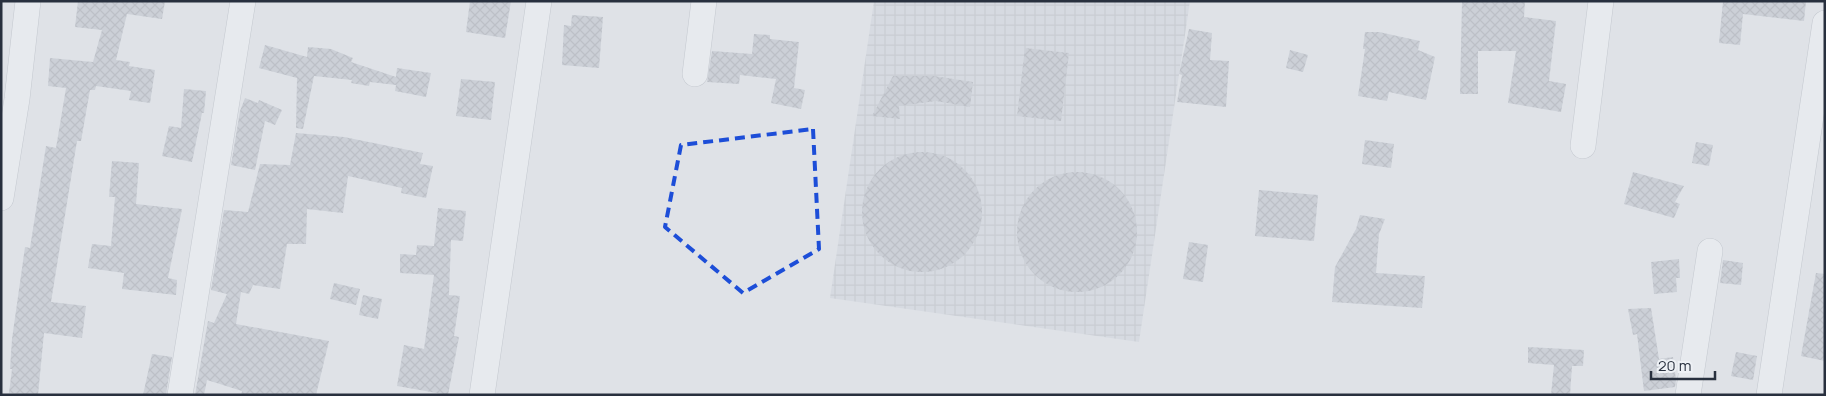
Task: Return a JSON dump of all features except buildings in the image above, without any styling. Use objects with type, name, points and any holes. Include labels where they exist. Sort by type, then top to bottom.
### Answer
[{"type":"street","points":[[1,198],[17,99],[28,1]]},
{"type":"street","points":[[180,395],[243,1]]},
{"type":"street","points":[[482,395],[539,1]]},
{"type":"street","points":[[694,74],[704,1]]},
{"type":"street","points":[[1582,146],[1601,1]]},
{"type":"street","points":[[1769,395],[1825,23]]},
{"type":"street","points":[[1688,395],[1710,251]]},
{"type":"highlighted area","points":[[813,129],[819,249],[743,293],[665,227],[681,145]]},
{"type":"shaded area","points":[[874,1],[1190,1],[1139,342],[830,298]]}]
